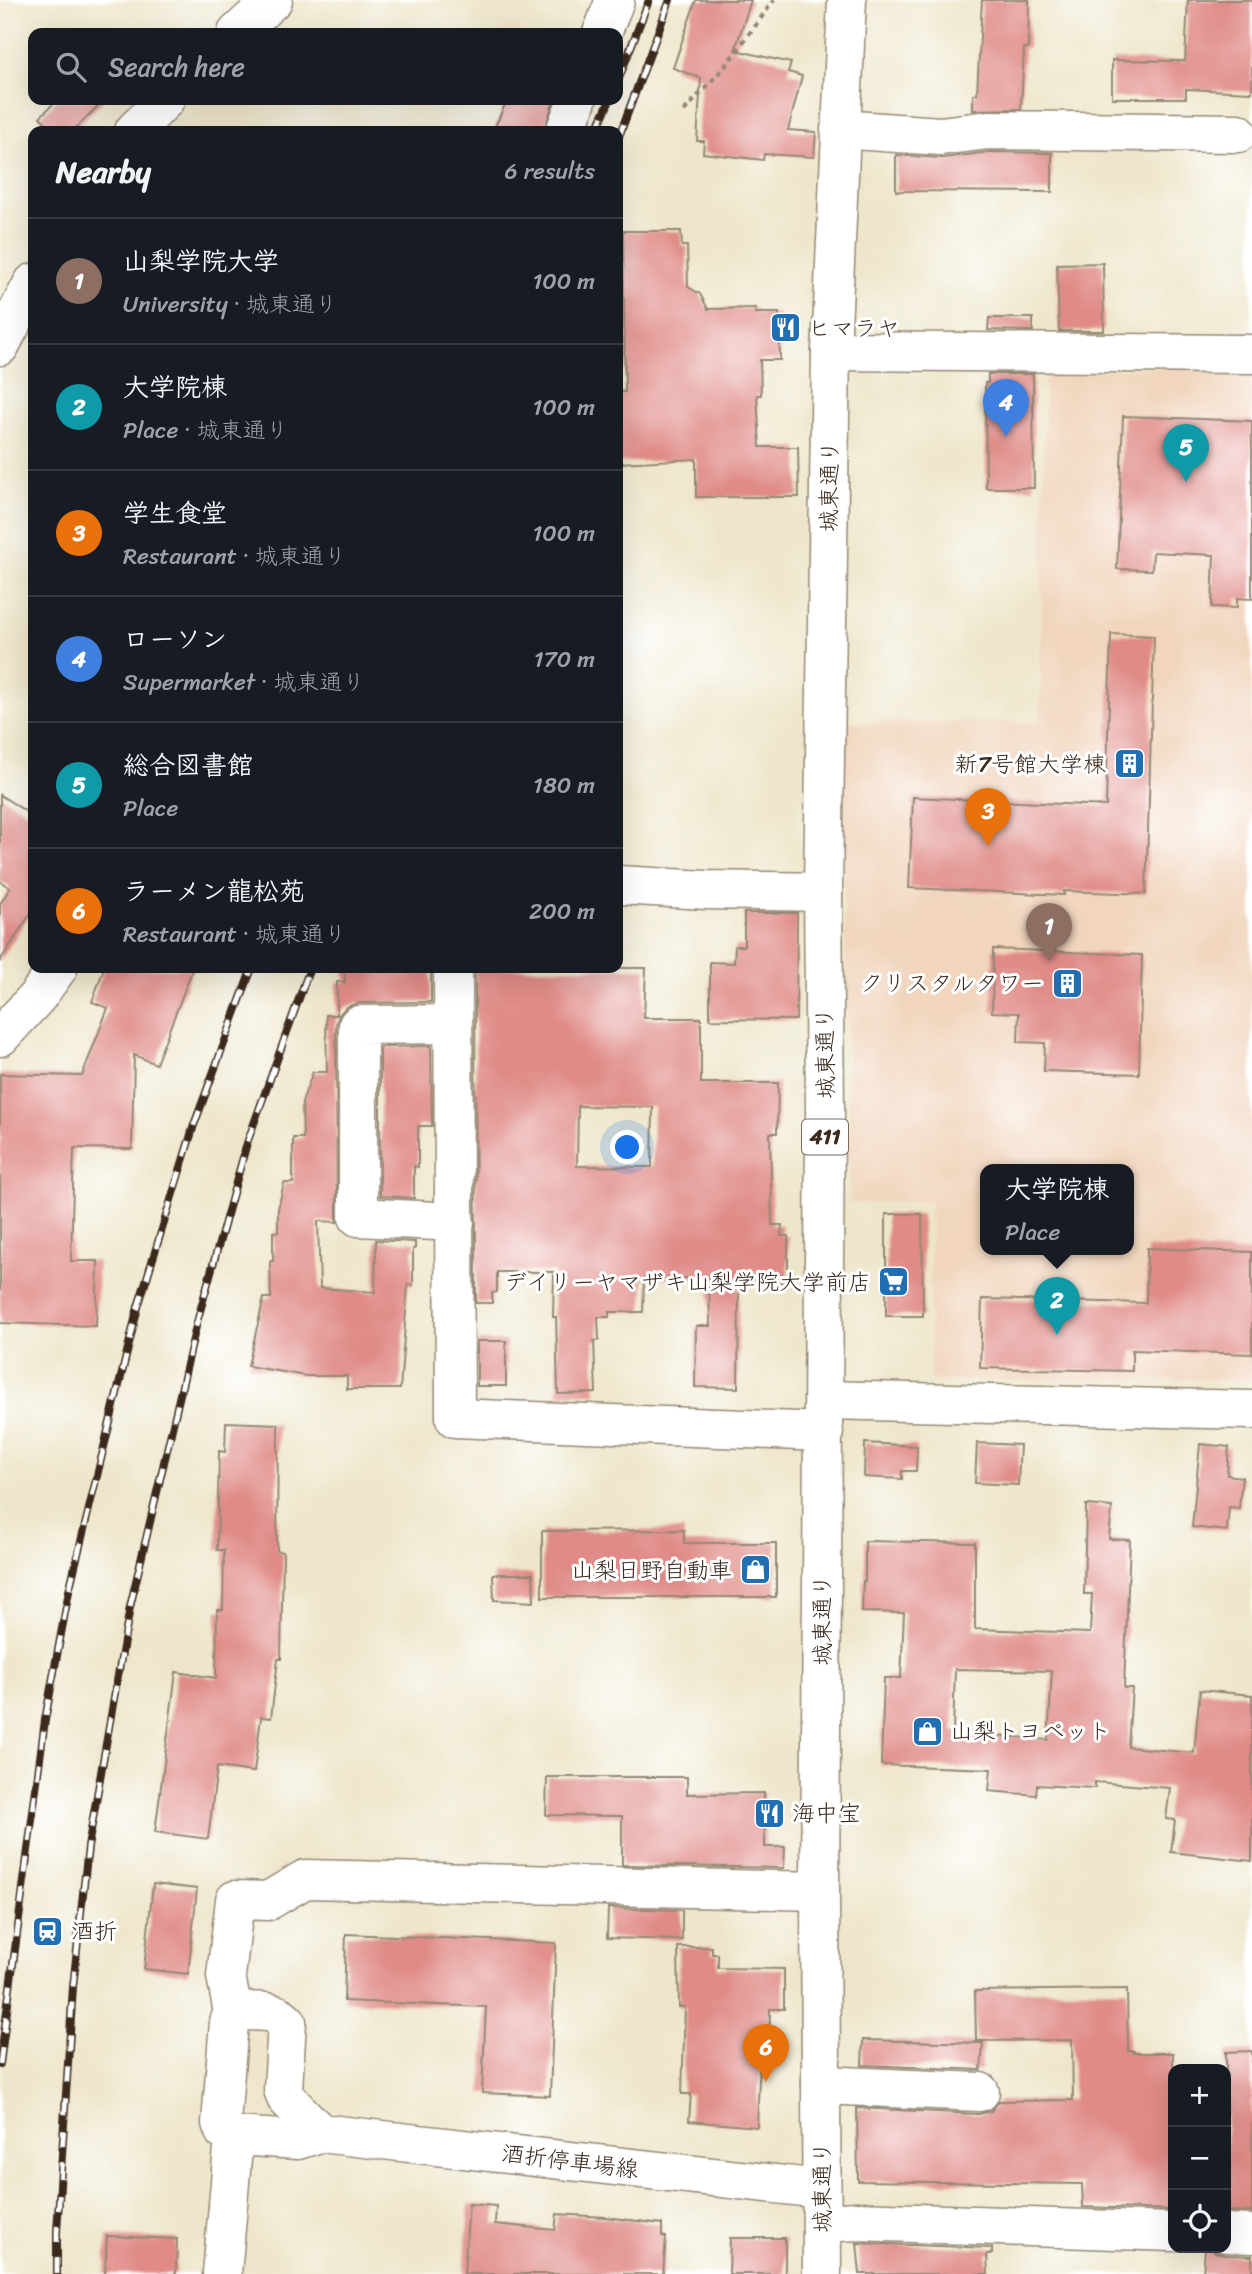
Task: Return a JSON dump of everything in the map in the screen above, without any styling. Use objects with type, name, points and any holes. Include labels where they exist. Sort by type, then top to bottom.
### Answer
[{"type":"main road","points":[[242,28],[273,0]]},
{"type":"main road","points":[[604,28],[615,0]]},
{"type":"main road","name":"城東通り","points":[[821,2274],[823,892],[831,351],[846,0]]},
{"type":"main road","points":[[139,126],[160,105]]},
{"type":"main road","points":[[567,126],[575,105]]},
{"type":"main road","points":[[840,128],[940,136],[989,130],[1238,133]]},
{"type":"main road","points":[[0,346],[28,293]]},
{"type":"main road","points":[[831,351],[1252,354]]},
{"type":"main road","points":[[623,885],[823,892]]},
{"type":"main road","points":[[0,1037],[54,973]]},
{"type":"main road","points":[[453,973],[455,1418],[1252,1410]]},
{"type":"main road","points":[[453,1024],[358,1025],[358,1217],[455,1222]]},
{"type":"main road","points":[[222,2274],[234,2136],[224,2131],[221,2123],[229,2022],[233,2013],[226,1976],[235,1900],[268,1901],[304,1879],[820,1891]]},
{"type":"main road","points":[[233,2013],[241,2011],[281,2015],[286,2022],[283,2089],[286,2098],[320,2133]]},
{"type":"main road","points":[[821,2085],[980,2092]]},
{"type":"main road","name":"酒折停車場線","points":[[234,2136],[298,2140],[320,2133],[821,2206],[857,2221],[1168,2232]]},
{"type":"main road","points":[[1231,2233],[1252,2234]]},
{"type":"path","points":[[684,111],[724,68],[774,0]]},
{"type":"shaded area","points":[[1252,362],[1252,1379],[930,1381],[930,1201],[850,1203],[841,722],[1040,722],[1045,374]]},
{"type":"building","points":[[696,0],[751,0],[735,50],[791,63],[788,72],[802,76],[788,130],[816,132],[814,157],[764,154],[763,160],[703,153],[704,141],[697,141],[701,78],[673,68]]},
{"type":"building","points":[[982,0],[1029,0],[1028,48],[1024,48],[1021,109],[973,110],[973,94],[977,94]]},
{"type":"building","points":[[1188,0],[1252,0],[1252,92],[1186,89],[1186,98],[1112,98],[1112,60],[1185,61]]},
{"type":"building","points":[[52,105],[99,105],[78,126],[49,126],[40,117]]},
{"type":"building","points":[[505,105],[552,105],[546,126],[495,126]]},
{"type":"building","points":[[990,152],[1052,153],[1052,192],[896,191],[896,155],[942,158]]},
{"type":"building","points":[[623,231],[681,231],[682,246],[687,246],[688,287],[700,294],[708,309],[756,308],[755,313],[779,313],[780,360],[760,360],[761,395],[757,395],[760,447],[798,447],[799,497],[696,497],[696,459],[623,463]]},
{"type":"building","points":[[1103,263],[1104,331],[1059,331],[1057,264]]},
{"type":"building","points":[[989,318],[1033,318],[1033,331],[988,330]]},
{"type":"building","points":[[988,374],[1033,374],[1034,488],[986,488],[985,383],[988,383]]},
{"type":"building","points":[[1123,416],[1252,421],[1252,599],[1237,598],[1237,608],[1212,607],[1214,555],[1153,552],[1152,570],[1117,569]]},
{"type":"building","points":[[1111,634],[1154,636],[1146,894],[1064,891],[1064,895],[909,888],[913,797],[1106,806]]},
{"type":"building","points":[[0,795],[28,813],[28,918],[0,961],[0,904],[10,888],[0,881]]},
{"type":"building","points":[[744,913],[797,913],[796,1020],[710,1019],[710,962],[734,963],[735,946],[744,946]]},
{"type":"building","name":"クリスタルタワー","points":[[993,949],[1142,955],[1139,1074],[1044,1071],[1045,1043],[1018,1042],[1019,1013],[992,1012]]},
{"type":"building","points":[[623,968],[646,968],[644,1018],[701,1018],[701,1083],[778,1083],[777,1133],[770,1133],[772,1225],[782,1225],[781,1236],[788,1236],[788,1282],[739,1285],[738,1388],[695,1387],[696,1326],[710,1326],[709,1278],[644,1278],[643,1312],[609,1312],[609,1317],[598,1317],[599,1340],[594,1341],[596,1393],[558,1394],[556,1317],[553,1317],[554,1272],[497,1272],[497,1292],[492,1293],[492,1303],[476,1303],[475,973],[623,973]],"holes":[[[578,1106],[653,1107],[652,1167],[577,1166]]]},
{"type":"building","points":[[102,973],[191,973],[156,1064],[134,1055],[132,1149],[74,1148],[71,1261],[98,1261],[96,1326],[0,1323],[0,1074],[82,1076],[108,1008],[92,1002]]},
{"type":"building","points":[[344,973],[431,973],[431,1002],[358,1003],[346,1007],[339,1015],[336,1025],[337,1222],[318,1221],[320,1288],[375,1292],[376,1240],[415,1242],[413,1285],[408,1285],[400,1389],[347,1389],[347,1376],[306,1376],[248,1366],[264,1298],[271,1298],[270,1261],[273,1261],[273,1232],[278,1232],[278,1209],[284,1183],[293,1183],[293,1138],[303,1138],[302,1102],[313,1072],[327,1072],[326,1015],[337,1015],[337,982],[345,982]]},
{"type":"building","points":[[431,1046],[432,1126],[418,1126],[418,1167],[414,1166],[414,1198],[380,1196],[380,1047]]},
{"type":"building","points":[[886,1214],[922,1214],[923,1316],[886,1316]]},
{"type":"building","points":[[1147,1248],[1252,1252],[1252,1354],[1132,1350],[1132,1371],[980,1368],[982,1299],[1146,1303]]},
{"type":"building","points":[[477,1341],[506,1341],[506,1386],[477,1386]]},
{"type":"building","points":[[226,1422],[278,1424],[277,1551],[283,1552],[281,1659],[278,1659],[271,1718],[261,1717],[254,1772],[217,1767],[208,1839],[155,1832],[176,1672],[216,1678],[217,1610],[223,1610],[224,1550],[217,1550],[219,1451],[225,1452]]},
{"type":"building","points":[[865,1443],[917,1446],[916,1471],[902,1471],[902,1479],[864,1477]]},
{"type":"building","points":[[977,1443],[1020,1445],[1018,1485],[975,1483]]},
{"type":"building","points":[[1200,1444],[1229,1447],[1227,1475],[1242,1477],[1239,1508],[1229,1507],[1227,1531],[1192,1527]]},
{"type":"building","points":[[1086,1505],[1112,1507],[1109,1539],[1130,1540],[1124,1688],[1132,1688],[1128,1747],[1194,1753],[1200,1690],[1252,1695],[1252,1861],[1171,1852],[1175,1820],[1166,1819],[1170,1788],[1095,1782],[1095,1788],[1037,1785],[1036,1795],[989,1791],[991,1769],[881,1765],[884,1678],[901,1678],[904,1613],[862,1612],[865,1541],[975,1543],[975,1629],[1090,1633],[1092,1594],[1084,1594]],"holes":[[[955,1669],[1052,1671],[1048,1740],[953,1731]]]},
{"type":"building","points":[[684,1530],[684,1543],[776,1543],[776,1597],[542,1597],[542,1531]]},
{"type":"building","points":[[493,1574],[533,1574],[534,1602],[494,1600]]},
{"type":"building","points":[[547,1777],[687,1777],[687,1794],[764,1793],[765,1847],[785,1847],[784,1868],[622,1865],[622,1816],[546,1815]]},
{"type":"building","name":"酒折","points":[[153,1884],[197,1889],[188,1974],[144,1969]]},
{"type":"building","points":[[608,1908],[682,1910],[682,1940],[607,1938]]},
{"type":"building","points":[[346,1934],[556,1943],[550,2096],[482,2093],[486,2007],[344,2001]]},
{"type":"building","points":[[678,1947],[712,1947],[712,1954],[718,1954],[718,1968],[784,1969],[784,2009],[770,2009],[769,2053],[760,2055],[757,2127],[689,2121],[691,2094],[682,2094],[685,2007],[679,2007]]},
{"type":"building","points":[[1127,1989],[1128,2051],[1173,2053],[1173,2064],[1168,2064],[1168,2210],[1083,2207],[1082,2184],[858,2181],[857,2108],[979,2114],[991,2111],[999,2101],[1073,2100],[1072,2040],[976,2041],[975,1991]]},
{"type":"building","points":[[863,2040],[983,2043],[981,2070],[862,2065]]},
{"type":"building","points":[[1252,2051],[1252,2212],[1231,2211],[1231,2064],[1226,2064],[1226,2052]]},
{"type":"building","points":[[469,2204],[496,2206],[495,2224],[555,2230],[557,2214],[662,2224],[662,2236],[666,2237],[663,2274],[464,2274]]},
{"type":"building","points":[[107,2236],[177,2239],[176,2274],[105,2274]]},
{"type":"building","points":[[730,2238],[785,2238],[785,2274],[729,2274]]},
{"type":"building","points":[[857,2243],[992,2248],[992,2254],[987,2254],[988,2274],[860,2274]]},
{"type":"building","points":[[1205,2253],[1252,2256],[1252,2274],[1203,2274]]},
{"type":"railway","points":[[623,68],[649,0]]},
{"type":"railway","points":[[623,126],[670,0]]},
{"type":"railway","points":[[598,126],[608,105]]},
{"type":"railway","points":[[0,2064],[45,1720],[69,1591],[138,1307],[194,1125],[250,973]]},
{"type":"railway","points":[[57,2274],[57,2231],[73,1987],[88,1847],[130,1607],[197,1322],[247,1143],[308,973]]},
{"type":"place","name":"ヒマラヤ","points":[[785,328]]},
{"type":"place","name":"ローソン","points":[[1006,437]]},
{"type":"place","name":"総合図書館","points":[[1186,482]]},
{"type":"place","name":"新7号館大学棟","points":[[1129,764]]},
{"type":"place","name":"学生食堂","points":[[988,846]]},
{"type":"place","name":"山梨学院大学","points":[[1049,961]]},
{"type":"place","name":"クリスタルタワー","points":[[1067,983]]},
{"type":"place","name":"デイリーヤマザキ山梨学院大学前店","points":[[894,1282]]},
{"type":"place","name":"大学院棟","points":[[1057,1335]]},
{"type":"place","name":"山梨日野自動車","points":[[755,1570]]},
{"type":"place","name":"山梨トヨペット","points":[[927,1731]]},
{"type":"place","name":"海中宝","points":[[769,1813]]},
{"type":"place","name":"酒折","points":[[48,1931]]},
{"type":"place","name":"ラーメン龍松苑","points":[[766,2082]]}]
